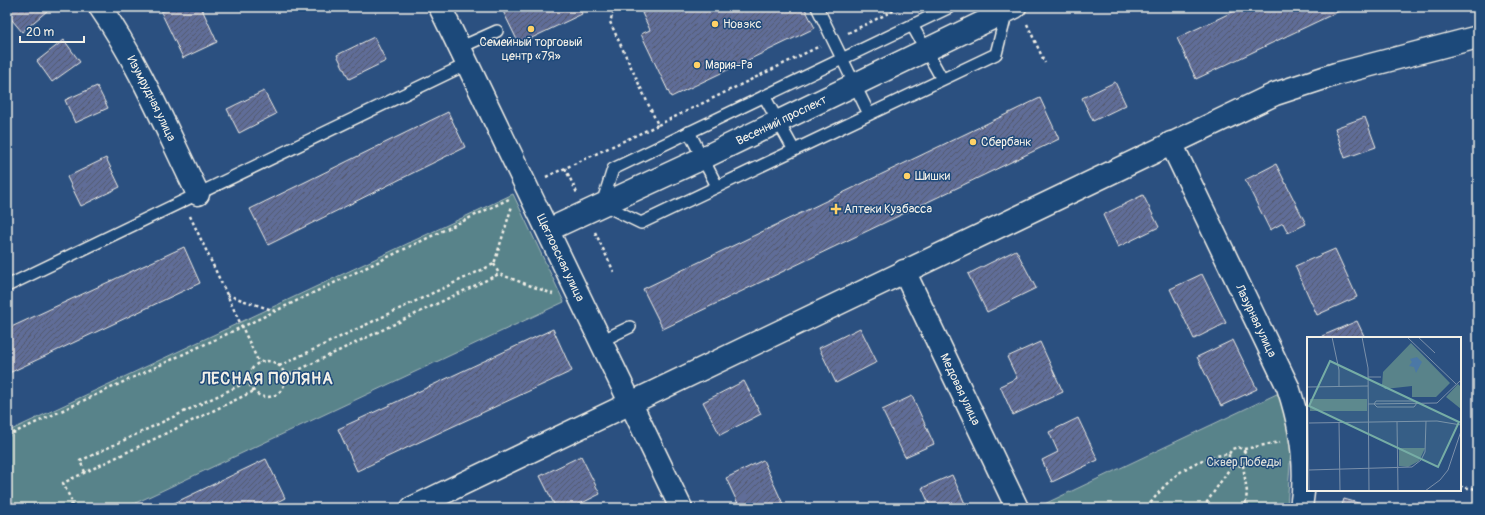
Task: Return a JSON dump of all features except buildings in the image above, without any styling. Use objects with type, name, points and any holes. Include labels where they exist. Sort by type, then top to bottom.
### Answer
[{"type":"street","name":"Изумрудная улица","points":[[100,7],[123,41],[135,64],[190,197]]},
{"type":"street","name":"Щегловская улица","points":[[440,7],[463,56],[520,191],[548,230],[681,508]]},
{"type":"street","name":"Весенний проспект","points":[[548,230],[703,158],[927,49],[1011,11]]},
{"type":"street","points":[[412,508],[1275,94],[1336,74],[1478,37]]},
{"type":"street","name":"Лазурная улица","points":[[1171,143],[1288,387],[1296,412],[1301,438],[1303,470],[1301,508]]},
{"type":"street","name":"Медовая улица","points":[[904,272],[1017,508]]},
{"type":"lane","points":[[817,7],[869,114]]},
{"type":"lane","points":[[950,7],[613,169],[602,204],[641,222],[718,186],[996,54],[1011,11]]},
{"type":"lane","points":[[912,25],[927,49],[942,79]]},
{"type":"lane","points":[[7,286],[190,197],[463,56],[497,31]]},
{"type":"lane","points":[[764,96],[794,150]]},
{"type":"lane","points":[[689,132],[718,186]]},
{"type":"lane","points":[[601,341],[630,327]]},
{"type":"path","points":[[615,7],[610,22],[658,125]]},
{"type":"path","points":[[7,436],[275,312],[520,191],[901,7]]},
{"type":"path","points":[[1011,11],[1045,63]]},
{"type":"path","points":[[280,366],[494,264],[520,191]]},
{"type":"path","points":[[190,197],[227,295],[259,363]]},
{"type":"path","points":[[494,264],[499,274],[583,304]]},
{"type":"path","points":[[284,377],[499,274]]},
{"type":"path","points":[[227,295],[275,312]]},
{"type":"path","points":[[266,361],[273,362],[280,366],[284,377],[284,385],[275,395],[268,397],[261,396],[250,387],[250,373],[259,363],[266,361]]},
{"type":"path","points":[[85,472],[80,461],[249,381]]},
{"type":"path","points":[[65,508],[74,504],[63,483],[254,391]]},
{"type":"path","points":[[1243,465],[1238,466],[1232,464],[1229,459],[1229,454],[1232,449],[1238,447],[1244,449],[1301,438]]},
{"type":"path","points":[[1244,449],[1247,454],[1247,459],[1243,465],[1247,492],[1245,508]]},
{"type":"path","points":[[1147,508],[1158,492],[1190,465],[1204,458],[1229,454]]},
{"type":"path","points":[[1202,508],[1232,464]]},
{"type":"path","points":[[1461,487],[1478,489]]},
{"type":"path","points":[[1126,508],[1136,506],[1142,508]]},
{"type":"green space","points":[[513,194],[564,302],[125,508],[8,508],[7,432]]},
{"type":"green space","name":"Сквер Победы","points":[[1281,392],[1289,419],[1291,450],[1287,508],[1036,508]]},
{"type":"place","name":"Новэкс","points":[[715,24]]},
{"type":"place","name":"Семейный торговый центр «7Я»","points":[[531,29]]},
{"type":"place","name":"Мария-Ра","points":[[697,65]]},
{"type":"place","name":"Сбербанк","points":[[973,142]]},
{"type":"place","name":"Шишки","points":[[907,176]]},
{"type":"place","name":"Аптеки Кузбасса","points":[[836,209]]},
{"type":"district","name":"ЛЕСНАЯ ПОЛЯНА","points":[[267,378]]}]
